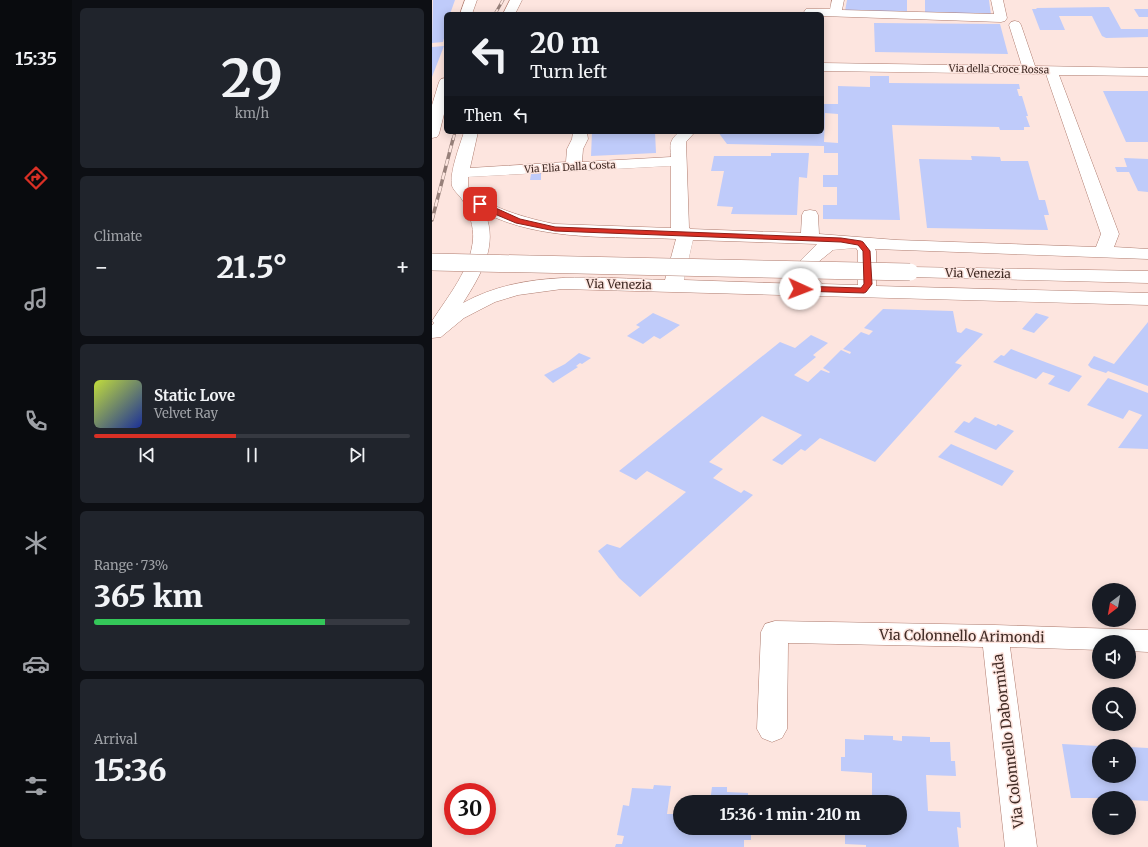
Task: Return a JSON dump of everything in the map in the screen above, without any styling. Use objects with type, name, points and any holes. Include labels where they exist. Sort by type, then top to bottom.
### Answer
[{"type":"street","points":[[467,12],[471,0]]},
{"type":"street","points":[[511,12],[516,0]]},
{"type":"street","points":[[813,0],[814,12]]},
{"type":"street","points":[[835,17],[838,0]]},
{"type":"street","points":[[824,20],[835,17],[1001,18],[997,0]]},
{"type":"street","points":[[824,14],[880,17]]},
{"type":"street","points":[[824,15],[846,19],[986,22]]},
{"type":"street","points":[[1015,25],[1030,70]]},
{"type":"street","name":"Via della Croce Rossa","points":[[824,64],[850,67]]},
{"type":"street","name":"Via della Croce Rossa","points":[[824,67],[1148,72]]},
{"type":"street","points":[[1051,70],[1110,234],[1103,253]]},
{"type":"street","points":[[432,134],[434,116],[444,88]]},
{"type":"street","points":[[433,335],[461,291],[478,256],[481,246],[482,229],[479,218],[470,198],[461,189],[460,185],[461,173],[471,134]]},
{"type":"street","points":[[579,166],[574,149],[580,139],[580,134]]},
{"type":"street","points":[[674,282],[683,233],[678,141],[686,134]]},
{"type":"street","points":[[579,166],[584,149]]},
{"type":"street","name":"Via Elia Dalla Costa","points":[[461,173],[679,161]]},
{"type":"street","name":"Via Venezia","points":[[470,198],[500,214],[519,221],[555,229],[810,238],[861,243]]},
{"type":"street","points":[[810,215],[810,238]]},
{"type":"street","points":[[861,243],[867,251],[868,284],[864,291]]},
{"type":"street","name":"Via Venezia","points":[[816,289],[808,278],[808,262],[822,249],[833,244],[861,243],[1148,254]]},
{"type":"street","name":"Via Venezia","points":[[432,262],[1148,277]]},
{"type":"street","name":"Via Venezia","points":[[433,335],[460,312],[504,292],[544,284],[674,282],[864,291],[1148,299]]},
{"type":"street","name":"Via Colonnello Arimondi","points":[[772,729],[775,632],[995,636],[1148,642]]},
{"type":"street","name":"Via Colonnello Dabormida","points":[[995,636],[1021,847]]},
{"type":"building","points":[[433,0],[455,0],[451,12],[444,12],[443,42],[432,43]]},
{"type":"building","points":[[847,0],[907,0],[907,14],[845,11]]},
{"type":"building","points":[[925,0],[989,0],[991,15],[925,14]]},
{"type":"building","points":[[1109,7],[1121,29],[1148,29],[1148,37],[1106,38],[1102,36],[1092,16],[1059,16],[1065,30],[1040,30],[1032,9],[1037,9],[1036,8]]},
{"type":"building","points":[[1134,9],[1148,9],[1148,17],[1139,17]]},
{"type":"building","points":[[874,23],[1000,24],[1008,54],[875,52]]},
{"type":"building","points":[[444,46],[432,77],[432,47]]},
{"type":"building","points":[[870,76],[889,76],[889,83],[1019,84],[1020,89],[1017,89],[1019,96],[1022,96],[1030,127],[1024,127],[1024,130],[1000,130],[999,127],[892,125],[900,220],[823,219],[823,205],[837,205],[837,187],[823,187],[823,175],[838,175],[838,153],[824,153],[824,146],[727,144],[720,134],[824,134],[824,104],[838,104],[838,86],[870,87]],"holes":[[[825,113],[838,114],[838,143],[824,142]]]},
{"type":"building","points":[[1103,91],[1148,91],[1148,142],[1126,142]]},
{"type":"building","points":[[592,134],[655,134],[656,153],[591,156]]},
{"type":"building","points":[[771,153],[809,153],[807,178],[799,177],[797,215],[731,214],[733,207],[717,206],[724,171],[711,171],[714,156],[771,156]]},
{"type":"building","points":[[971,156],[1000,157],[1001,161],[1028,161],[1039,200],[1045,200],[1049,215],[1044,215],[1048,230],[927,228],[919,159],[972,160]]},
{"type":"building","points":[[1124,158],[1148,159],[1148,192],[1138,191],[1129,172],[1117,172],[1115,167],[1127,167]]},
{"type":"building","points":[[541,173],[541,180],[530,180],[531,174]]},
{"type":"building","points":[[883,309],[953,311],[957,332],[961,333],[966,328],[983,334],[955,363],[962,365],[875,462],[820,438],[805,451],[801,449],[782,465],[772,460],[802,435],[762,416],[709,462],[723,469],[713,478],[741,493],[744,490],[753,495],[640,597],[619,578],[598,551],[607,544],[620,548],[686,492],[647,471],[636,480],[619,471],[780,342],[795,348],[811,335],[828,343],[813,355],[816,357],[794,375],[808,382],[821,370],[829,373],[830,372],[823,368],[841,350],[850,354],[851,352],[843,349],[861,332],[869,335],[873,331],[864,328]]},
{"type":"building","points":[[653,313],[680,325],[660,339],[654,336],[643,344],[627,336],[640,327],[636,325]]},
{"type":"building","points":[[1036,313],[1049,317],[1034,333],[1022,329]]},
{"type":"building","points":[[1148,322],[1148,386],[1108,371],[1106,373],[1091,368],[1088,365],[1094,356],[1114,364]]},
{"type":"building","points":[[1011,349],[1082,376],[1069,392],[1048,384],[1055,376],[1043,372],[1036,379],[993,362],[1001,355],[1004,356]]},
{"type":"building","points":[[579,353],[591,358],[582,364],[580,363],[576,366],[578,367],[553,383],[544,375],[565,364]]},
{"type":"building","points":[[1108,378],[1148,393],[1148,449],[1118,448],[1142,415],[1129,410],[1123,419],[1087,405]]},
{"type":"building","points":[[975,417],[996,426],[998,424],[1014,431],[996,450],[954,432],[964,421],[969,423]]},
{"type":"building","points":[[951,444],[1014,471],[1002,486],[938,457]]},
{"type":"building","points":[[864,735],[893,736],[893,740],[902,741],[902,736],[930,737],[930,742],[950,742],[951,761],[955,761],[956,776],[926,775],[928,811],[960,812],[961,828],[957,827],[959,847],[866,847],[866,845],[845,844],[845,835],[907,835],[907,795],[872,795],[872,773],[841,771],[841,757],[845,757],[845,739],[864,740]]},
{"type":"building","points":[[1062,744],[1092,746],[1092,783],[1136,783],[1136,747],[1148,748],[1148,801],[1136,800],[1136,791],[1092,791],[1092,798],[1071,798]]},
{"type":"building","points":[[654,785],[671,786],[667,814],[673,814],[673,835],[751,835],[751,840],[744,840],[744,847],[615,847],[616,844],[622,844],[624,836],[617,835],[623,805],[629,806],[632,788],[653,789]]},
{"type":"building","points":[[712,787],[727,787],[727,792],[748,793],[748,795],[711,795]]},
{"type":"railway","points":[[496,12],[503,0]]},
{"type":"railway","points":[[453,140],[454,134]]},
{"type":"railway","points":[[432,220],[453,139]]},
{"type":"route","points":[[480,204],[519,221],[555,229],[841,240],[861,243],[867,251],[868,284],[864,291],[800,289]]}]
